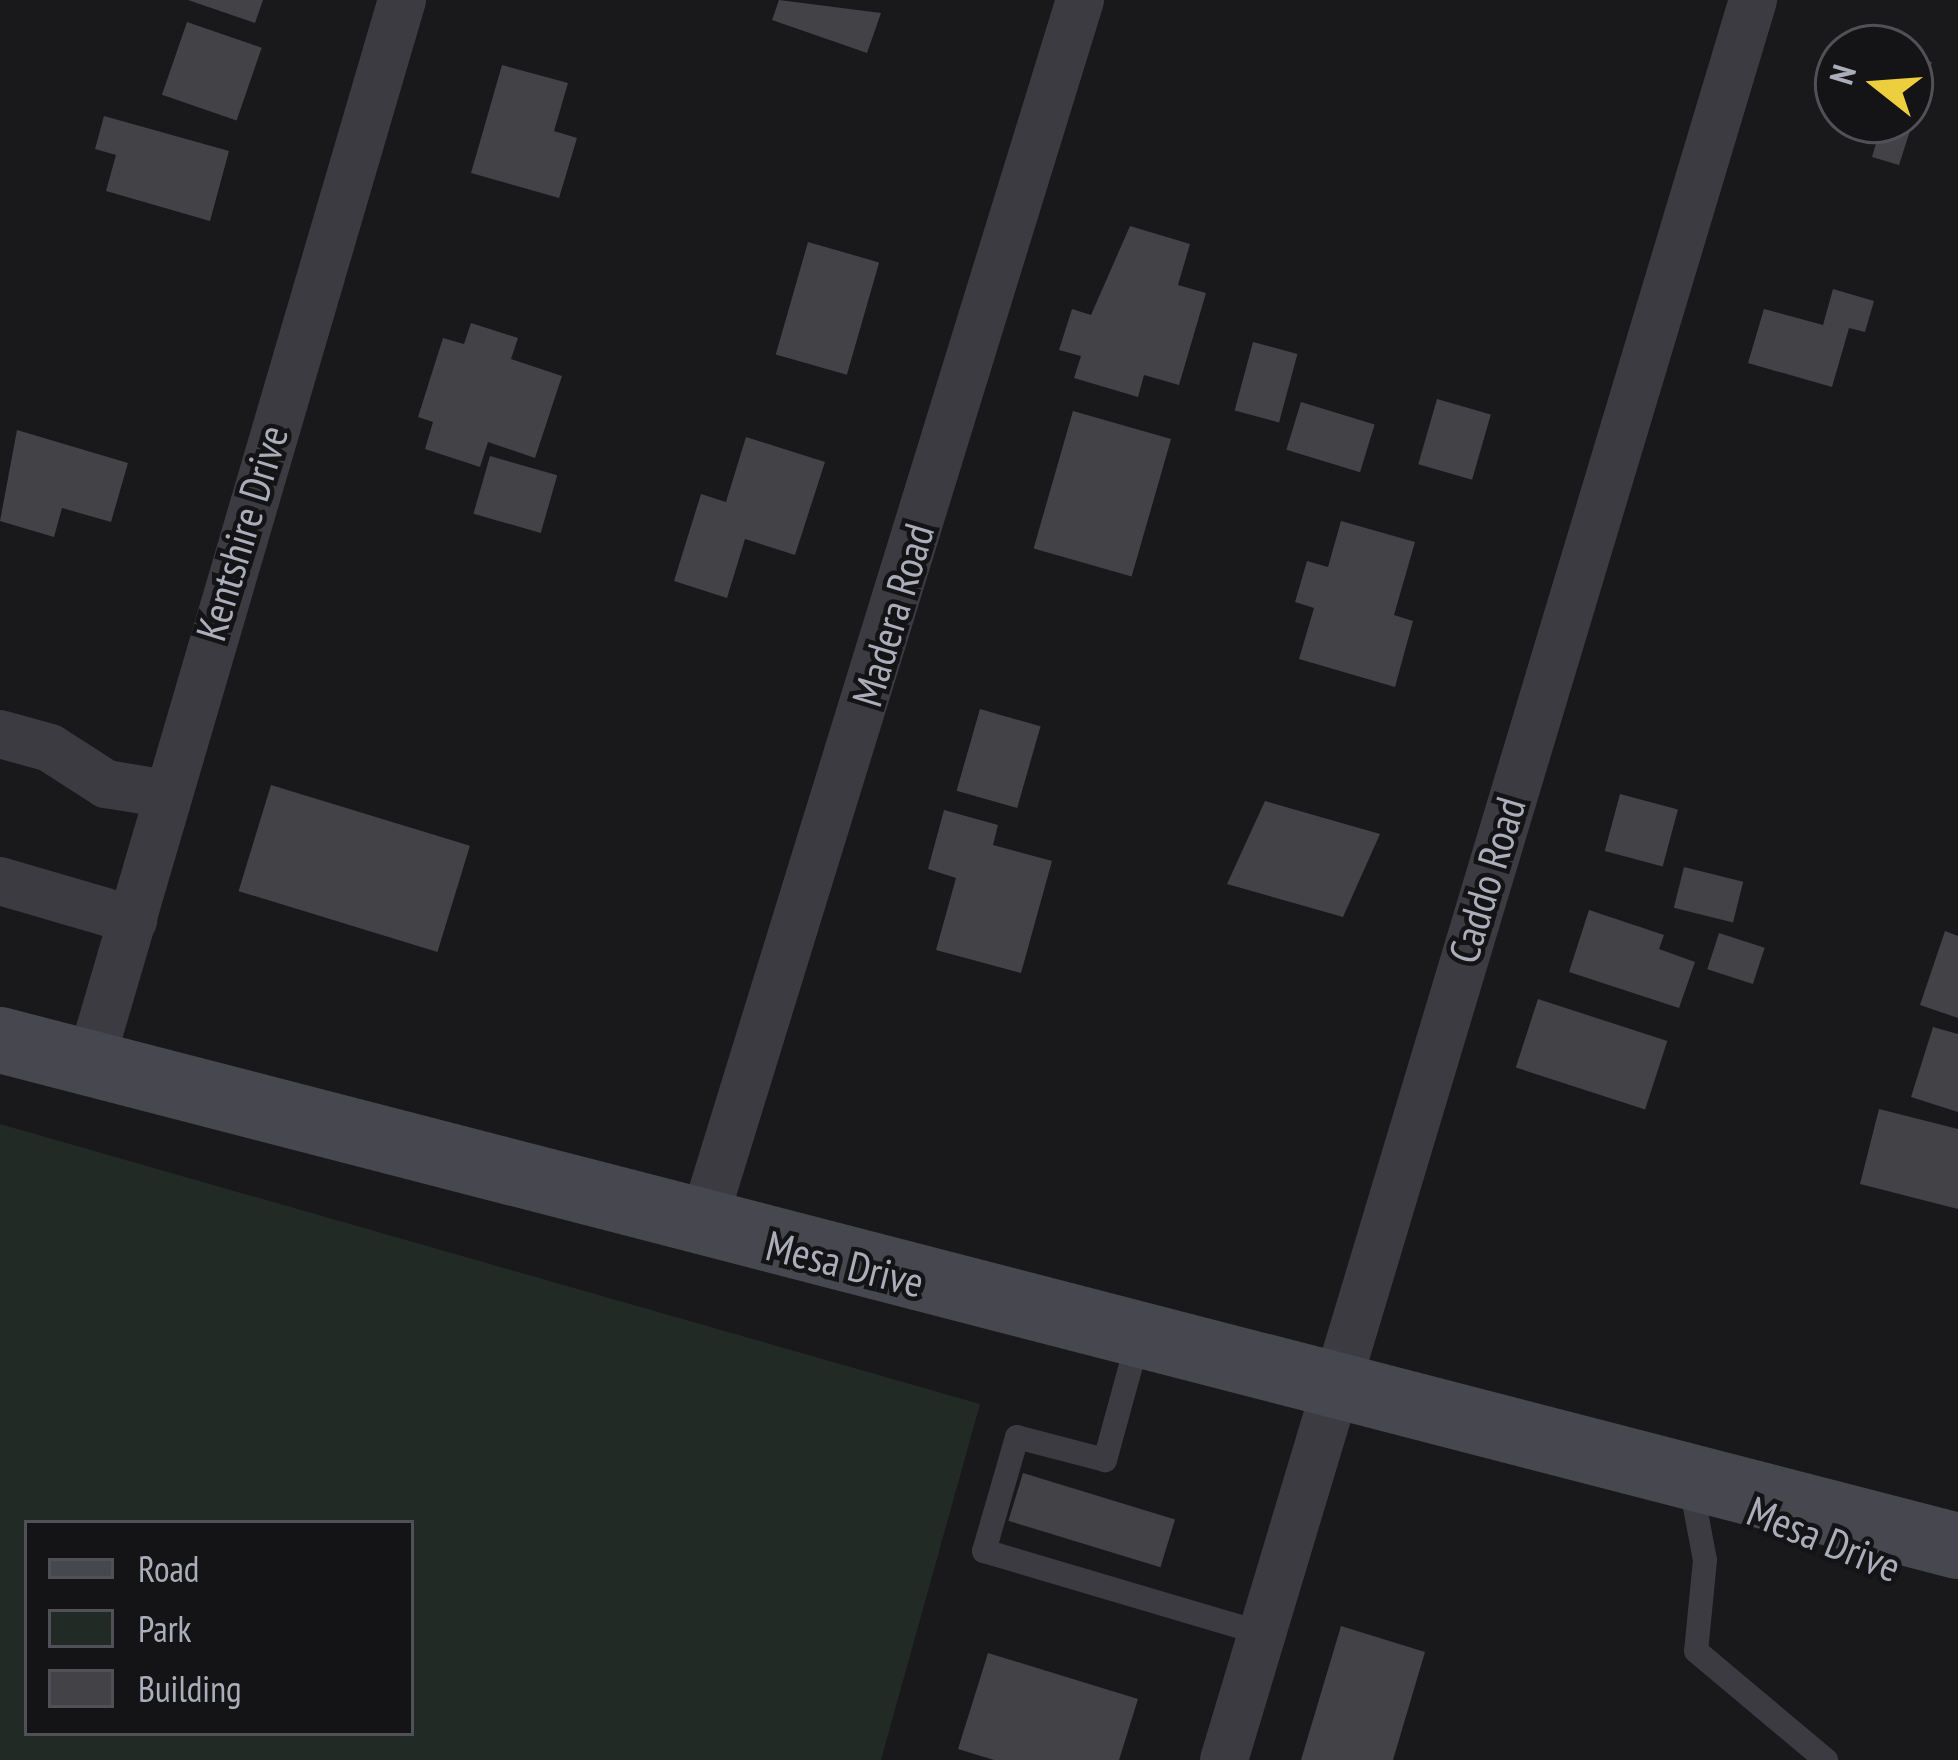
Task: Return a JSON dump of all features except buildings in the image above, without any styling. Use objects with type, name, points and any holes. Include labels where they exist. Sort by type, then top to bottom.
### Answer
[{"type":"main road","name":"Mesa Drive","points":[[0,1040],[701,1229],[1331,1383],[1691,1486],[1958,1546]]},
{"type":"main road","name":"Mesa Drive","points":[[1691,1486],[1958,1592]]},
{"type":"street","name":"Kentshire Drive","points":[[89,1067],[402,0]]},
{"type":"street","name":"Madera Road","points":[[701,1229],[1080,0]]},
{"type":"street","name":"Caddo Road","points":[[1224,1760],[1331,1383],[1753,0]]},
{"type":"street","points":[[0,734],[50,748],[106,784],[168,794]]},
{"type":"street","points":[[0,881],[134,920]]},
{"type":"lane","points":[[1139,1336],[1105,1460],[1017,1436],[984,1551],[1260,1633]]},
{"type":"lane","points":[[1691,1486],[1705,1560],[1696,1651],[1826,1760]]},
{"type":"green space","points":[[0,1124],[980,1404],[881,1760],[0,1760]]}]
